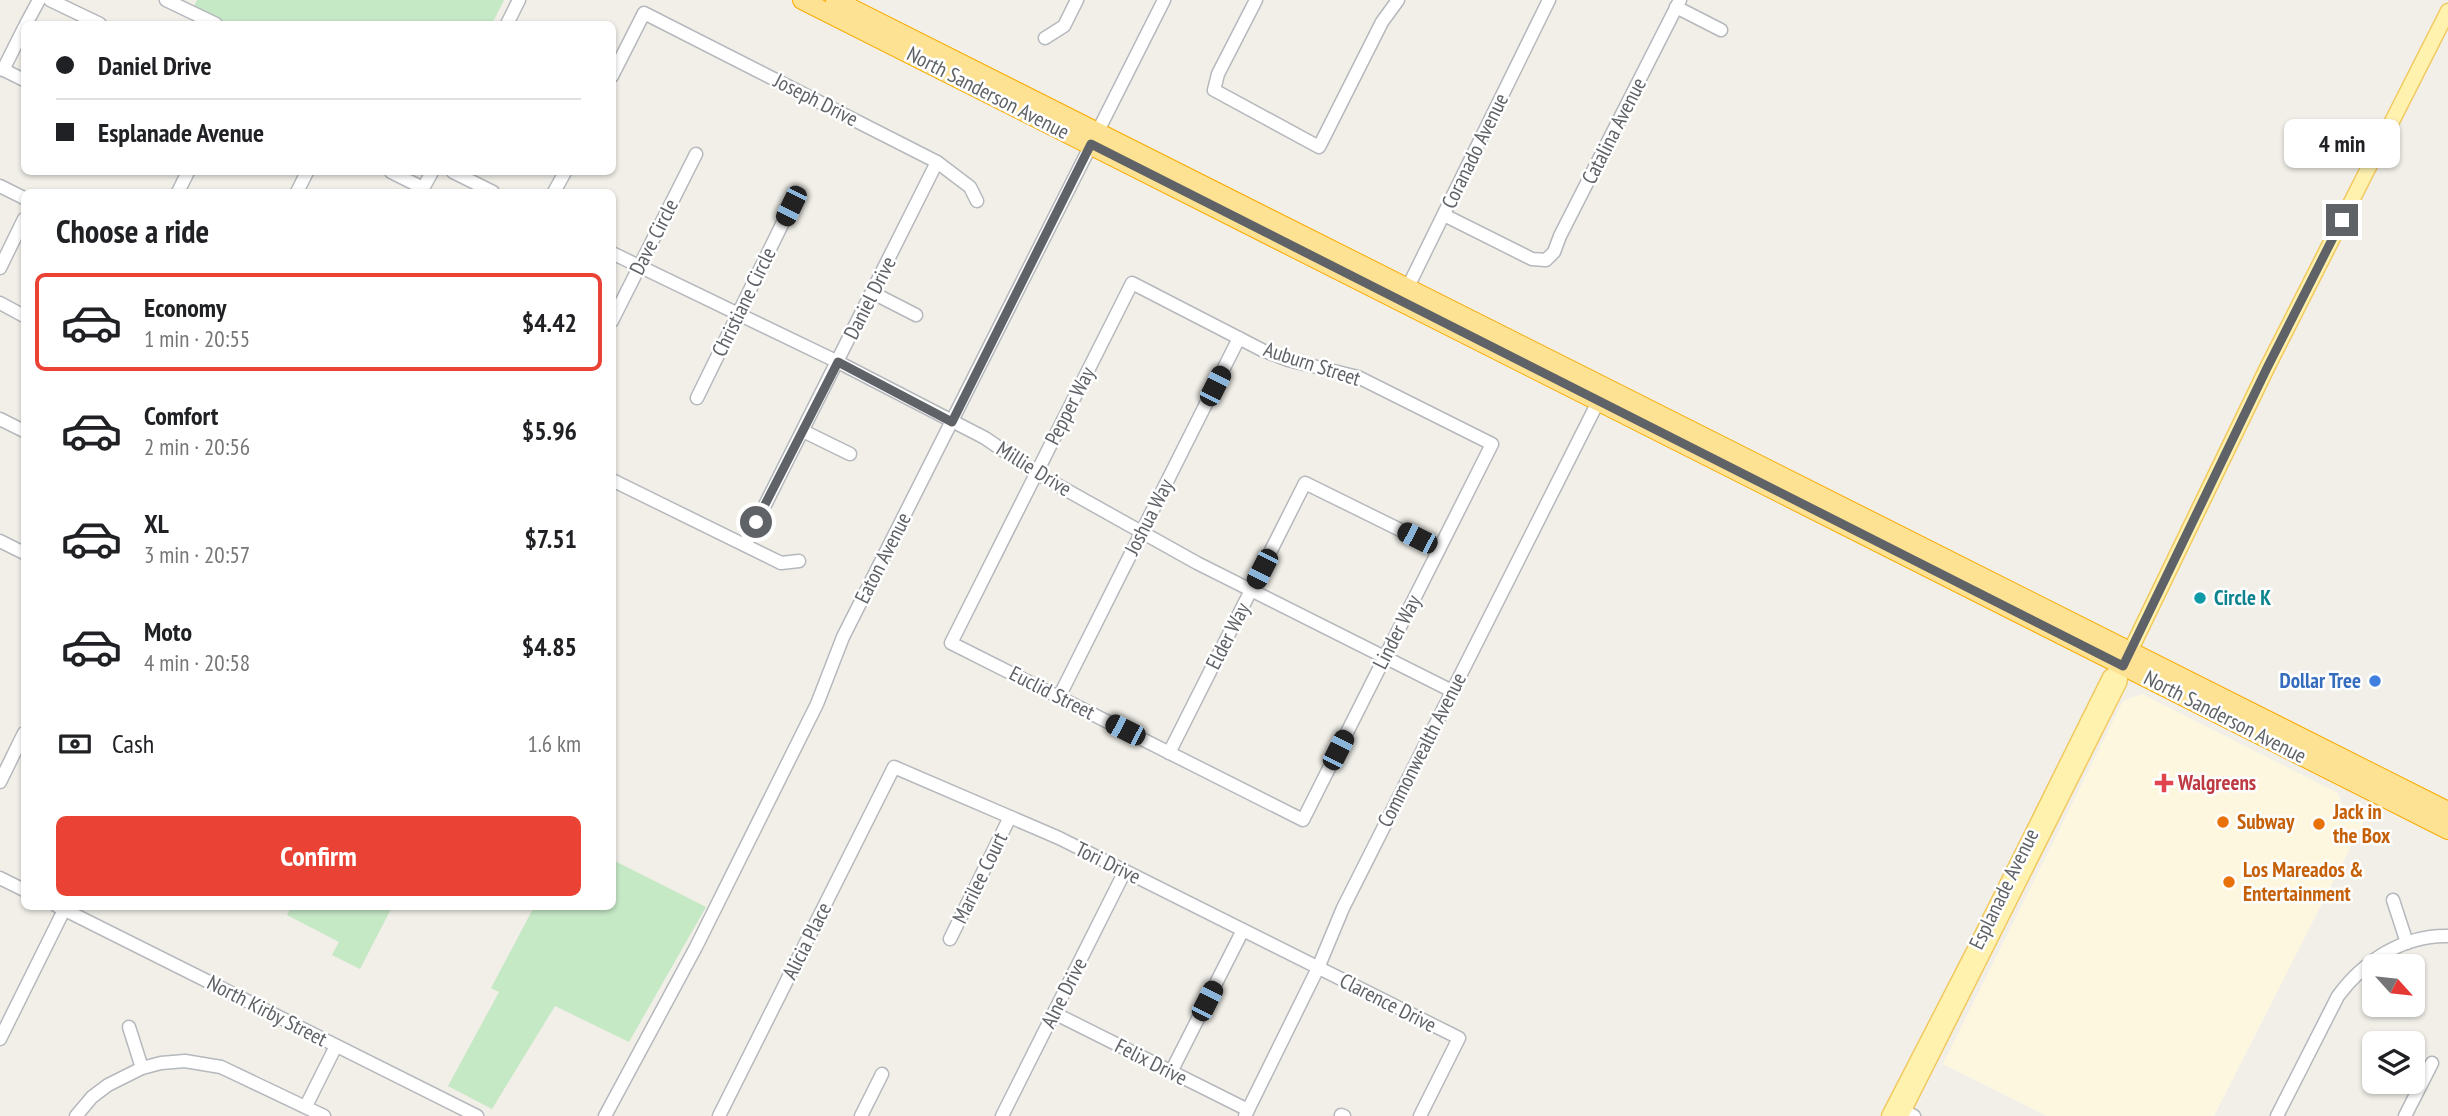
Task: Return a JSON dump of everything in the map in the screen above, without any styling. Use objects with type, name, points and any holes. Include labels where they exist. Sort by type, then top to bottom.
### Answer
[{"type":"highway","name":"North Sanderson Avenue","points":[[802,0],[1094,138]]},
{"type":"highway","name":"North Sanderson Avenue","points":[[835,0],[1094,138],[2127,659],[2448,830]]},
{"type":"highway","name":"North Sanderson Avenue","points":[[2127,659],[2448,811]]},
{"type":"main road","name":"Esplanade Avenue","points":[[1906,1114],[2064,797],[2267,368],[2448,11]]},
{"type":"main road","name":"Esplanade Avenue","points":[[1889,1116],[2110,677],[2127,659]]},
{"type":"street","points":[[28,21],[39,0]]},
{"type":"street","points":[[50,0],[94,21]]},
{"type":"street","points":[[166,0],[210,21]]},
{"type":"street","points":[[508,21],[519,0]]},
{"type":"street","points":[[1045,38],[1065,26],[1077,0]]},
{"type":"street","name":"Eaton Avenue","points":[[605,1116],[714,910],[817,704],[844,637],[1164,0]]},
{"type":"street","points":[[1256,0],[1218,75],[1214,90],[1319,147],[1382,22],[1398,0]]},
{"type":"street","name":"Coranado Avenue","points":[[1404,295],[1549,0]]},
{"type":"street","points":[[1678,3],[1721,30]]},
{"type":"street","name":"Catalina Avenue","points":[[1444,215],[1532,259],[1546,260],[1555,252],[1560,236],[1678,3]]},
{"type":"street","name":"Joseph Drive","points":[[616,68],[645,13],[937,162],[971,187],[977,201]]},
{"type":"street","points":[[21,33],[1,69],[21,79]]},
{"type":"street","name":"Dave Circle","points":[[616,313],[696,153]]},
{"type":"street","name":"Daniel Drive","points":[[745,545],[937,162]]},
{"type":"street","points":[[396,175],[420,189]]},
{"type":"street","points":[[459,175],[488,189]]},
{"type":"street","points":[[0,186],[21,196]]},
{"type":"street","name":"Christiane Circle","points":[[697,398],[791,206]]},
{"type":"street","points":[[0,268],[21,225]]},
{"type":"street","name":"Millie Drive","points":[[616,255],[838,362],[985,438],[1036,473],[1142,531],[1251,590],[1452,691]]},
{"type":"street","name":"Auburn Street","points":[[1132,283],[1288,360],[1343,373],[1371,383],[1492,444]]},
{"type":"street","name":"Pepper Way","points":[[951,643],[1132,283]]},
{"type":"street","points":[[873,293],[916,315]]},
{"type":"street","points":[[0,303],[21,314]]},
{"type":"street","name":"Joshua Way","points":[[1059,697],[1239,338]]},
{"type":"street","name":"Commonwealth Avenue","points":[[1246,1113],[1318,968],[1343,908],[1602,394]]},
{"type":"street","points":[[0,419],[21,430]]},
{"type":"street","points":[[803,431],[850,454]]},
{"type":"street","name":"Linder Way","points":[[1303,820],[1492,444]]},
{"type":"street","points":[[616,482],[781,563],[799,561]]},
{"type":"street","name":"Elder Way","points":[[1169,752],[1305,483],[1439,549]]},
{"type":"street","points":[[0,541],[21,552]]},
{"type":"street","name":"Euclid Street","points":[[951,643],[1303,820]]},
{"type":"street","points":[[0,782],[21,739]]},
{"type":"street","name":"Tori Drive","points":[[894,767],[1125,871],[1318,968]]},
{"type":"street","name":"Alicia Place","points":[[719,1116],[894,767]]},
{"type":"street","name":"Marilee Court","points":[[950,939],[1010,817]]},
{"type":"street","name":"Alne Drive","points":[[1002,1116],[1125,871]]},
{"type":"street","points":[[0,878],[21,888]]},
{"type":"street","points":[[2393,900],[2407,943]]},
{"type":"street","points":[[0,1039],[61,910]]},
{"type":"street","name":"North Kirby Street","points":[[66,910],[477,1116]]},
{"type":"street","points":[[1171,1072],[1243,930]]},
{"type":"street","points":[[2277,1116],[2338,996],[2348,983],[2375,959],[2407,943],[2423,938],[2448,936]]},
{"type":"street","name":"Clarence Drive","points":[[1318,968],[1459,1038],[1420,1116]]},
{"type":"street","name":"Felix Drive","points":[[1054,1013],[1246,1113]]},
{"type":"street","points":[[129,1027],[142,1068]]},
{"type":"street","points":[[306,1106],[337,1046]]},
{"type":"street","points":[[76,1116],[92,1097],[108,1085],[142,1068],[185,1061],[221,1067],[324,1116]]},
{"type":"street","points":[[2407,1115],[2432,1063]]},
{"type":"street","points":[[861,1116],[882,1074]]},
{"type":"shaded area","points":[[2142,694],[2338,793],[2342,804],[2368,813],[2214,1116],[2047,1116],[1943,1064],[2123,701]]},
{"type":"green space","points":[[197,0],[504,0],[494,21],[223,21],[194,6]]},
{"type":"green space","points":[[616,862],[706,907],[629,1042],[555,1006],[492,1109],[448,1086],[499,992],[491,988],[532,910],[616,910]]},
{"type":"green space","points":[[289,910],[390,910],[360,969],[332,955],[339,942],[287,915]]},
{"type":"place","name":"Circle K","points":[[2200,598]]},
{"type":"place","name":"Dollar Tree","points":[[2375,681]]},
{"type":"place","name":"Walgreens","points":[[2164,783]]},
{"type":"place","name":"Subway","points":[[2223,822]]},
{"type":"place","name":"Jack in the Box","points":[[2319,824]]},
{"type":"place","name":"Los Mareados & Entertainment","points":[[2229,882]]},
{"type":"route","points":[[756,522],[838,362],[952,422],[1091,144],[2123,666],[2342,220]]}]
